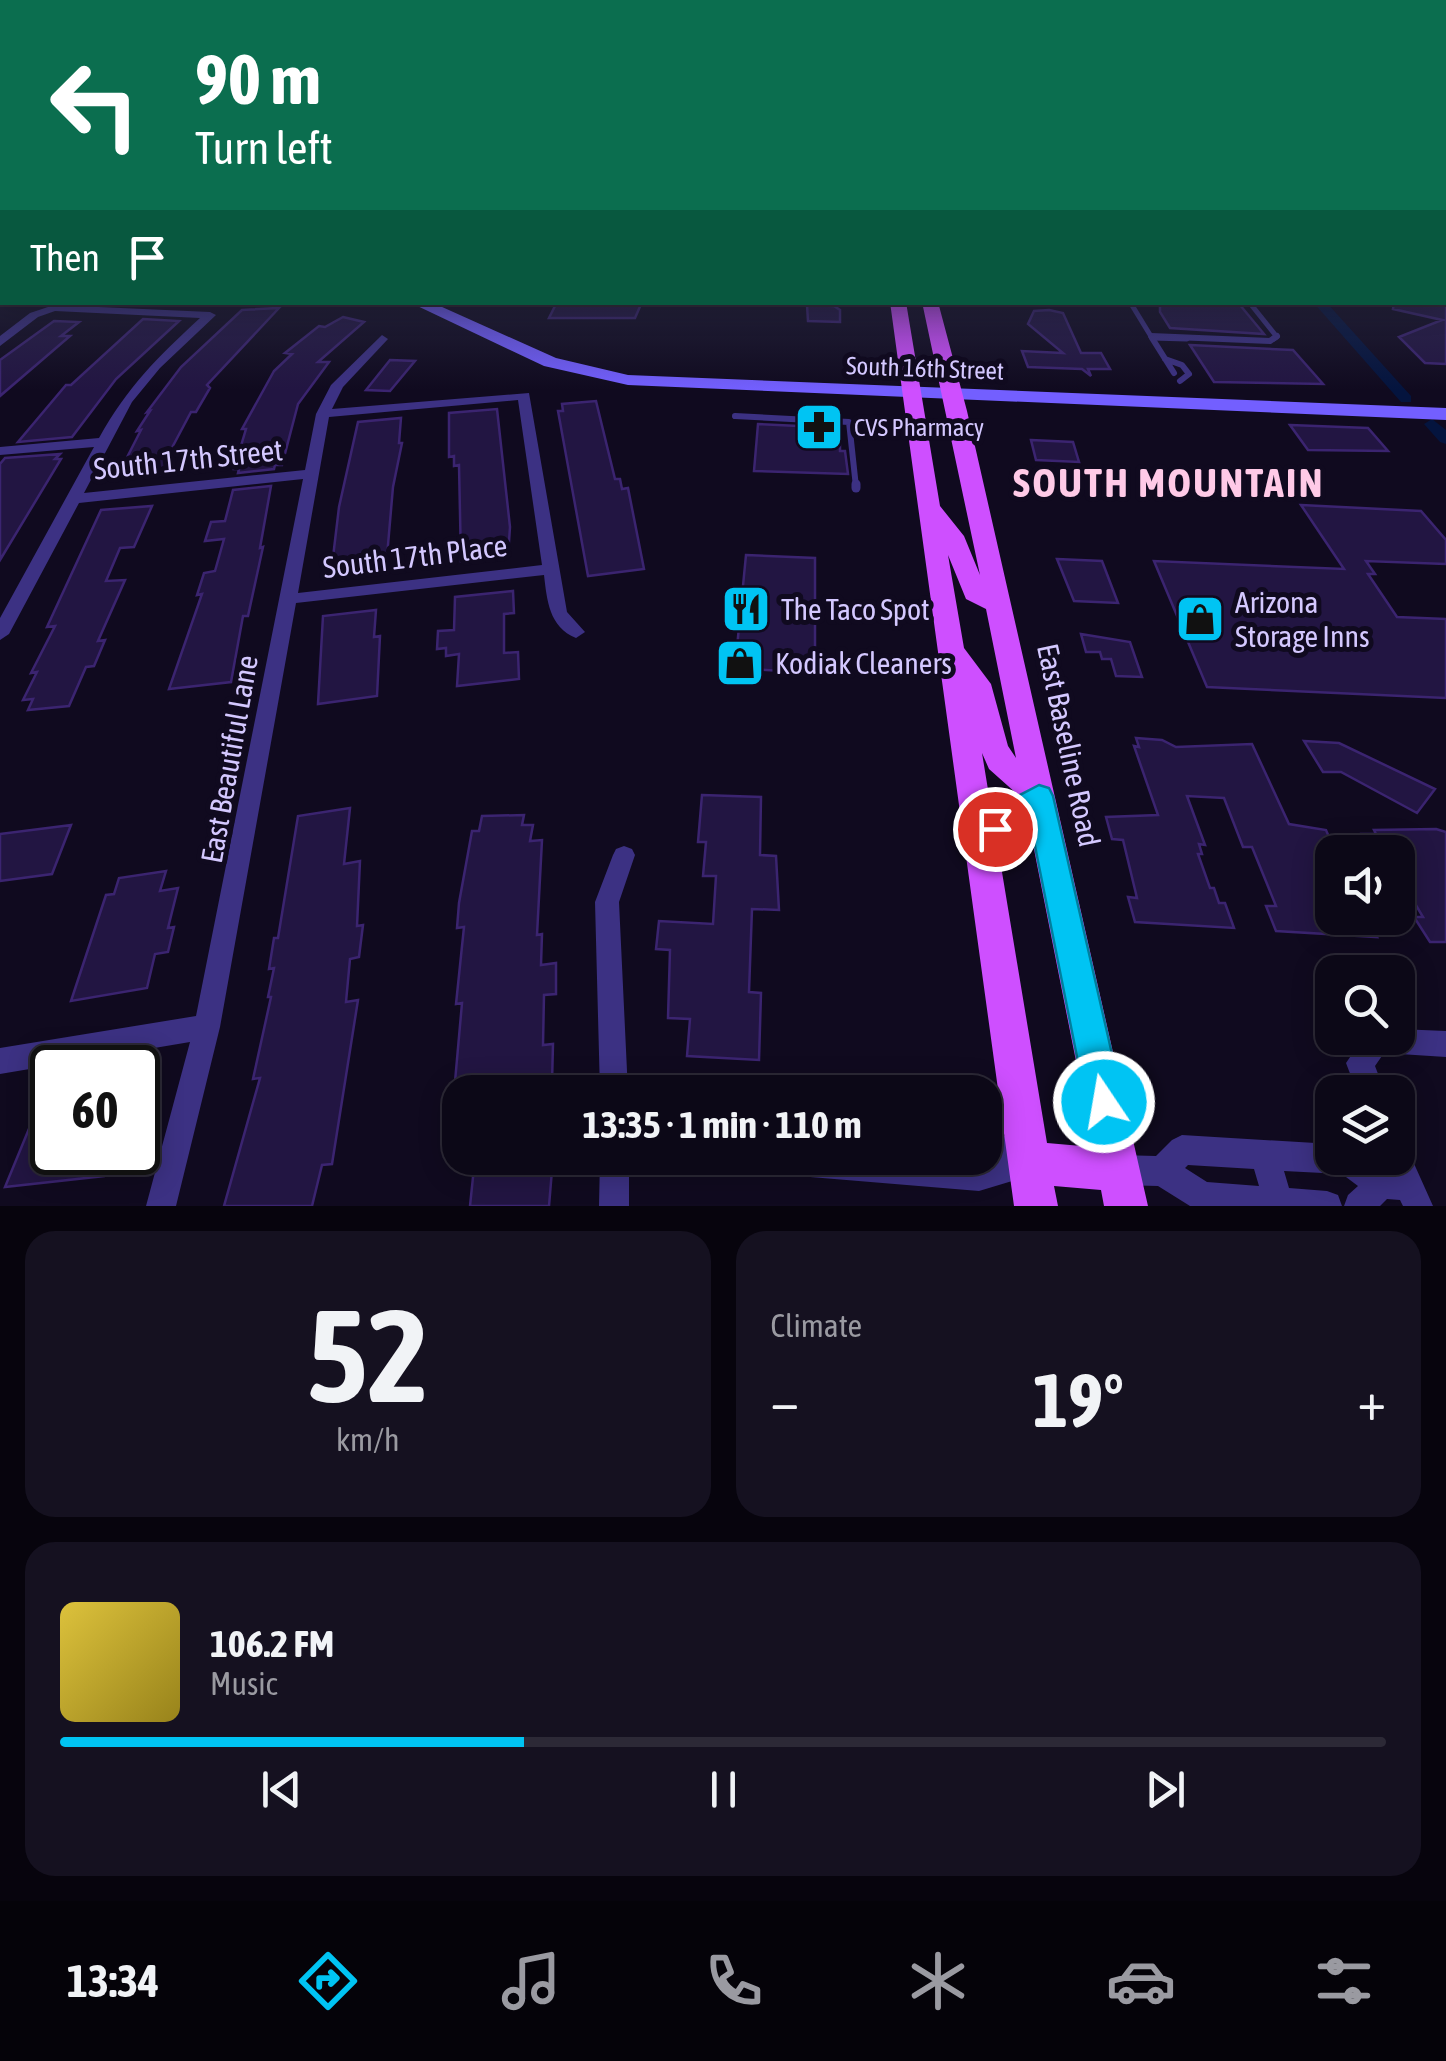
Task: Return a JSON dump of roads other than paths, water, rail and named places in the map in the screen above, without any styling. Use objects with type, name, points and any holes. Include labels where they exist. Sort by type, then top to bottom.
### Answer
[{"type":"main road","name":"South 16th Street","points":[[424,305],[550,362],[628,380],[1438,413]]},
{"type":"main road","points":[[898,305],[1036,1206]]},
{"type":"main road","name":"East Baseline Road","points":[[931,305],[1122,1188]]},
{"type":"main road","points":[[930,508],[953,536],[975,594],[997,604]]},
{"type":"main road","points":[[950,648],[977,684],[1000,761],[1039,796],[1005,816],[995,829],[983,860]]},
{"type":"main road","points":[[1030,1163],[1122,1188]]},
{"type":"street","points":[[0,342],[44,311],[148,307],[210,316],[156,364],[126,401],[100,442],[0,634]]},
{"type":"street","name":"East Beautiful Lane","points":[[161,1206],[207,1027],[324,414],[337,385],[382,339]]},
{"type":"street","points":[[324,414],[524,396],[548,569],[558,612],[576,632]]},
{"type":"street","name":"South 17th Street","points":[[0,451],[100,442]]},
{"type":"street","name":"South 17th Street","points":[[71,499],[310,474]]},
{"type":"street","name":"South 17th Place","points":[[288,599],[548,569]]},
{"type":"street","points":[[613,1075],[606,902],[624,855]]},
{"type":"street","points":[[0,1061],[207,1027]]},
{"type":"street","points":[[1365,1075],[1360,1062],[1378,1040],[1446,1044]]},
{"type":"street","points":[[1002,1149],[1030,1163]]},
{"type":"street","points":[[1122,1188],[1162,1171],[1182,1150],[1348,1160],[1401,1183]]},
{"type":"street","points":[[1264,1155],[1279,1204]]},
{"type":"street","points":[[1002,1170],[1030,1163]]},
{"type":"street","points":[[1162,1171],[1203,1197],[1327,1206]]},
{"type":"street","points":[[614,1206],[615,1175]]},
{"type":"street","points":[[1359,1206],[1401,1183]]},
{"type":"lane","points":[[1132,305],[1174,373]]},
{"type":"lane","points":[[1152,338],[1270,341],[1277,337],[1251,305]]},
{"type":"lane","points":[[1165,359],[1185,367],[1189,374],[1180,381]]},
{"type":"lane","points":[[735,416],[849,422],[856,488]]},
{"type":"waterway","points":[[1322,305],[1406,399]]},
{"type":"waterway","points":[[1432,424],[1446,439]]},
{"type":"place","name":"CVS Pharmacy","points":[[819,427]]},
{"type":"place","name":"The Taco Spot","points":[[746,609]]},
{"type":"place","name":"Arizona Storage Inns","points":[[1200,619]]},
{"type":"place","name":"Kodiak Cleaners","points":[[740,663]]},
{"type":"district","name":"SOUTH MOUNTAIN","points":[[1169,482]]}]
